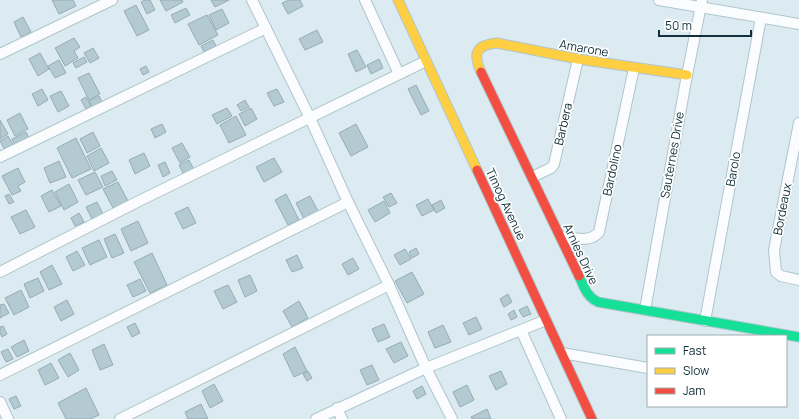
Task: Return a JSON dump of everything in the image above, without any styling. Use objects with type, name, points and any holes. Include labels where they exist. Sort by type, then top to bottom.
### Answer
[{"type":"street","points":[[0,54],[112,0]]},
{"type":"street","points":[[252,0],[310,118],[348,202],[389,285],[426,368],[452,419]]},
{"type":"street","points":[[365,0],[399,74]]},
{"type":"street","name":"Timog Avenue","points":[[398,0],[592,419]]},
{"type":"street","points":[[659,0],[701,4],[761,18],[799,24]]},
{"type":"street","name":"Sauternes Drive","points":[[645,310],[701,4]]},
{"type":"street","name":"Barolo","points":[[705,321],[761,18]]},
{"type":"street","points":[[0,157],[266,28]]},
{"type":"street","name":"Amarone","points":[[480,48],[486,44],[497,43],[578,60],[687,75]]},
{"type":"street","name":"Arnies Drive","points":[[480,48],[476,54],[476,61],[587,294],[591,299],[598,302],[799,337]]},
{"type":"street","name":"Barbera","points":[[532,176],[551,168],[554,164],[578,60]]},
{"type":"street","points":[[0,272],[141,200],[426,61]]},
{"type":"street","name":"Bardolino","points":[[561,237],[587,239],[592,238],[599,232],[634,68]]},
{"type":"street","name":"Bordeaux","points":[[799,123],[774,250],[776,272],[782,276],[799,280]]},
{"type":"street","points":[[0,375],[348,202]]},
{"type":"street","points":[[120,419],[389,285]]},
{"type":"street","points":[[316,419],[426,368],[546,320]]},
{"type":"street","points":[[521,330],[561,419]]},
{"type":"street","points":[[562,353],[647,368]]},
{"type":"street","points":[[0,402],[8,419]]},
{"type":"street","points":[[337,408],[342,419]]},
{"type":"building","points":[[52,0],[73,0],[76,6],[59,14]]},
{"type":"building","points":[[150,0],[155,10],[147,14],[141,2]]},
{"type":"building","points":[[160,0],[182,0],[183,2],[166,11]]},
{"type":"building","points":[[211,0],[229,0],[215,7]]},
{"type":"building","points":[[289,0],[300,0],[303,6],[288,14],[282,3]]},
{"type":"building","points":[[136,5],[149,30],[137,36],[124,11]]},
{"type":"building","points":[[186,8],[190,15],[175,23],[171,15]]},
{"type":"building","points":[[222,9],[229,23],[216,30],[209,15]]},
{"type":"building","points":[[207,15],[218,35],[199,45],[188,24]]},
{"type":"building","points":[[23,17],[31,32],[21,37],[14,22]]},
{"type":"building","points":[[317,30],[323,42],[305,50],[299,39]]},
{"type":"building","points":[[74,38],[80,47],[74,51],[78,58],[65,66],[55,48]]},
{"type":"building","points":[[213,40],[216,46],[204,52],[201,46]]},
{"type":"building","points":[[93,48],[99,58],[90,63],[84,53]]},
{"type":"building","points":[[357,50],[366,67],[356,72],[348,54]]},
{"type":"building","points":[[40,53],[49,69],[38,76],[29,59]]},
{"type":"building","points":[[84,57],[87,62],[76,68],[73,63]]},
{"type":"building","points":[[379,59],[383,68],[371,74],[367,65]]},
{"type":"building","points":[[59,60],[66,73],[55,78],[48,66]]},
{"type":"building","points":[[146,66],[149,72],[143,75],[140,69]]},
{"type":"building","points":[[89,73],[100,94],[89,100],[78,78]]},
{"type":"building","points":[[416,85],[429,111],[421,115],[408,89]]},
{"type":"building","points":[[42,89],[48,100],[38,106],[32,94]]},
{"type":"building","points":[[277,89],[284,102],[274,106],[267,93]]},
{"type":"building","points":[[61,91],[69,106],[58,112],[50,96]]},
{"type":"building","points":[[99,96],[102,102],[92,107],[89,101]]},
{"type":"building","points":[[86,97],[91,106],[86,109],[81,100]]},
{"type":"building","points":[[245,100],[249,107],[241,111],[237,105]]},
{"type":"building","points":[[227,108],[232,116],[217,124],[212,115]]},
{"type":"building","points":[[251,108],[257,119],[245,126],[239,114]]},
{"type":"building","points":[[20,113],[28,129],[15,136],[7,120]]},
{"type":"building","points":[[236,116],[246,135],[229,143],[220,125]]},
{"type":"building","points":[[0,120],[8,134],[0,139]]},
{"type":"building","points":[[162,124],[166,132],[155,138],[151,129]]},
{"type":"building","points":[[356,124],[368,147],[351,156],[339,133]]},
{"type":"building","points":[[26,132],[29,138],[15,145],[12,139]]},
{"type":"building","points":[[93,132],[100,146],[87,153],[80,139]]},
{"type":"building","points":[[8,136],[14,146],[5,150],[0,141]]},
{"type":"building","points":[[76,138],[91,169],[72,178],[57,148]]},
{"type":"building","points":[[182,143],[190,157],[180,163],[172,148]]},
{"type":"building","points":[[101,148],[109,163],[94,171],[87,156]]},
{"type":"building","points":[[144,153],[150,166],[135,174],[129,160]]},
{"type":"building","points":[[274,158],[282,172],[264,182],[256,167]]},
{"type":"building","points":[[189,160],[194,170],[184,175],[179,165]]},
{"type":"building","points":[[59,161],[66,177],[50,183],[44,168]]},
{"type":"building","points":[[165,162],[170,173],[163,177],[158,165]]},
{"type":"building","points":[[18,168],[25,182],[18,186],[21,191],[12,195],[2,176]]},
{"type":"building","points":[[112,171],[117,180],[105,186],[101,176]]},
{"type":"building","points":[[95,172],[103,187],[86,195],[78,180]]},
{"type":"building","points":[[118,182],[128,201],[113,208],[103,189]]},
{"type":"building","points":[[69,184],[78,202],[64,210],[55,192]]},
{"type":"building","points":[[52,190],[61,206],[49,212],[41,196]]},
{"type":"building","points":[[391,193],[397,203],[389,207],[383,197]]},
{"type":"building","points":[[9,194],[14,202],[9,204],[5,196]]},
{"type":"building","points":[[286,194],[299,220],[288,225],[275,200]]},
{"type":"building","points":[[310,196],[318,211],[304,219],[296,203]]},
{"type":"building","points":[[428,199],[434,210],[422,216],[416,205]]},
{"type":"building","points":[[441,200],[445,208],[436,213],[432,205]]},
{"type":"building","points":[[384,201],[390,213],[375,222],[368,210]]},
{"type":"building","points":[[97,202],[103,214],[92,219],[86,207]]},
{"type":"building","points":[[188,207],[196,223],[183,229],[175,213]]},
{"type":"building","points":[[26,210],[35,227],[20,234],[11,217]]},
{"type":"building","points":[[79,213],[84,222],[75,226],[71,218]]},
{"type":"building","points":[[138,221],[148,243],[131,251],[121,229]]},
{"type":"building","points":[[115,234],[124,253],[112,258],[104,239]]},
{"type":"building","points":[[99,240],[107,257],[90,265],[82,248]]},
{"type":"building","points":[[416,248],[419,254],[412,258],[409,252]]},
{"type":"building","points":[[405,249],[411,259],[400,265],[394,255]]},
{"type":"building","points":[[77,251],[85,265],[73,271],[66,257]]},
{"type":"building","points":[[152,253],[167,285],[150,293],[134,262]]},
{"type":"building","points":[[297,255],[303,268],[292,272],[286,260]]},
{"type":"building","points":[[353,258],[359,269],[348,275],[342,264]]},
{"type":"building","points":[[52,265],[62,284],[49,290],[40,272]]},
{"type":"building","points":[[412,272],[424,294],[407,303],[395,281]]},
{"type":"building","points":[[250,275],[257,291],[245,297],[238,280]]},
{"type":"building","points":[[38,278],[44,291],[30,298],[24,284]]},
{"type":"building","points":[[140,279],[146,291],[133,297],[127,285]]},
{"type":"building","points":[[228,285],[237,302],[223,309],[214,291]]},
{"type":"building","points":[[21,290],[29,307],[14,315],[5,298]]},
{"type":"building","points":[[508,294],[512,302],[504,307],[500,299]]},
{"type":"building","points":[[67,300],[74,314],[61,321],[54,307]]},
{"type":"building","points":[[299,301],[308,318],[292,327],[283,311]]},
{"type":"building","points":[[4,304],[9,313],[0,318],[0,305]]},
{"type":"building","points":[[527,306],[531,314],[523,317],[519,310]]},
{"type":"building","points":[[514,310],[517,317],[511,320],[508,314]]},
{"type":"building","points":[[476,317],[482,329],[469,335],[463,323]]},
{"type":"building","points":[[135,323],[140,333],[132,337],[127,327]]},
{"type":"building","points":[[384,324],[390,337],[378,342],[372,329]]},
{"type":"building","points":[[443,325],[451,342],[435,348],[428,332]]},
{"type":"building","points":[[3,326],[7,334],[2,337],[0,327]]},
{"type":"building","points":[[24,340],[29,351],[17,357],[11,347]]},
{"type":"building","points":[[401,342],[408,356],[394,363],[386,349]]},
{"type":"building","points":[[104,344],[113,365],[100,370],[92,350]]},
{"type":"building","points":[[295,347],[307,371],[294,377],[283,354]]},
{"type":"building","points":[[8,349],[13,359],[6,362],[1,352]]},
{"type":"building","points":[[70,353],[79,370],[68,377],[58,360]]},
{"type":"building","points":[[51,363],[59,378],[45,385],[38,370]]},
{"type":"building","points":[[372,365],[379,380],[367,385],[360,370]]},
{"type":"building","points":[[308,371],[312,378],[307,381],[303,374]]},
{"type":"building","points":[[501,371],[507,384],[496,390],[489,376]]},
{"type":"building","points":[[214,384],[223,401],[210,408],[202,391]]},
{"type":"building","points":[[467,385],[474,400],[460,407],[453,392]]},
{"type":"building","points":[[422,386],[426,394],[417,399],[413,391]]},
{"type":"building","points":[[86,388],[99,415],[90,419],[66,419],[58,403]]},
{"type":"building","points":[[16,396],[21,406],[14,409],[9,399]]},
{"type":"building","points":[[201,404],[208,419],[188,419],[185,412]]},
{"type":"building","points":[[487,409],[491,419],[472,419],[471,417]]},
{"type":"traffic: fast","points":[[579,276],[588,294],[598,302],[799,337]]},
{"type":"traffic: slow","points":[[398,0],[477,170]]},
{"type":"traffic: slow","points":[[481,72],[477,60],[477,55],[480,48],[497,43],[578,59],[687,75]]},
{"type":"traffic: jam","points":[[481,72],[579,276]]},
{"type":"traffic: jam","points":[[477,170],[592,419]]}]
